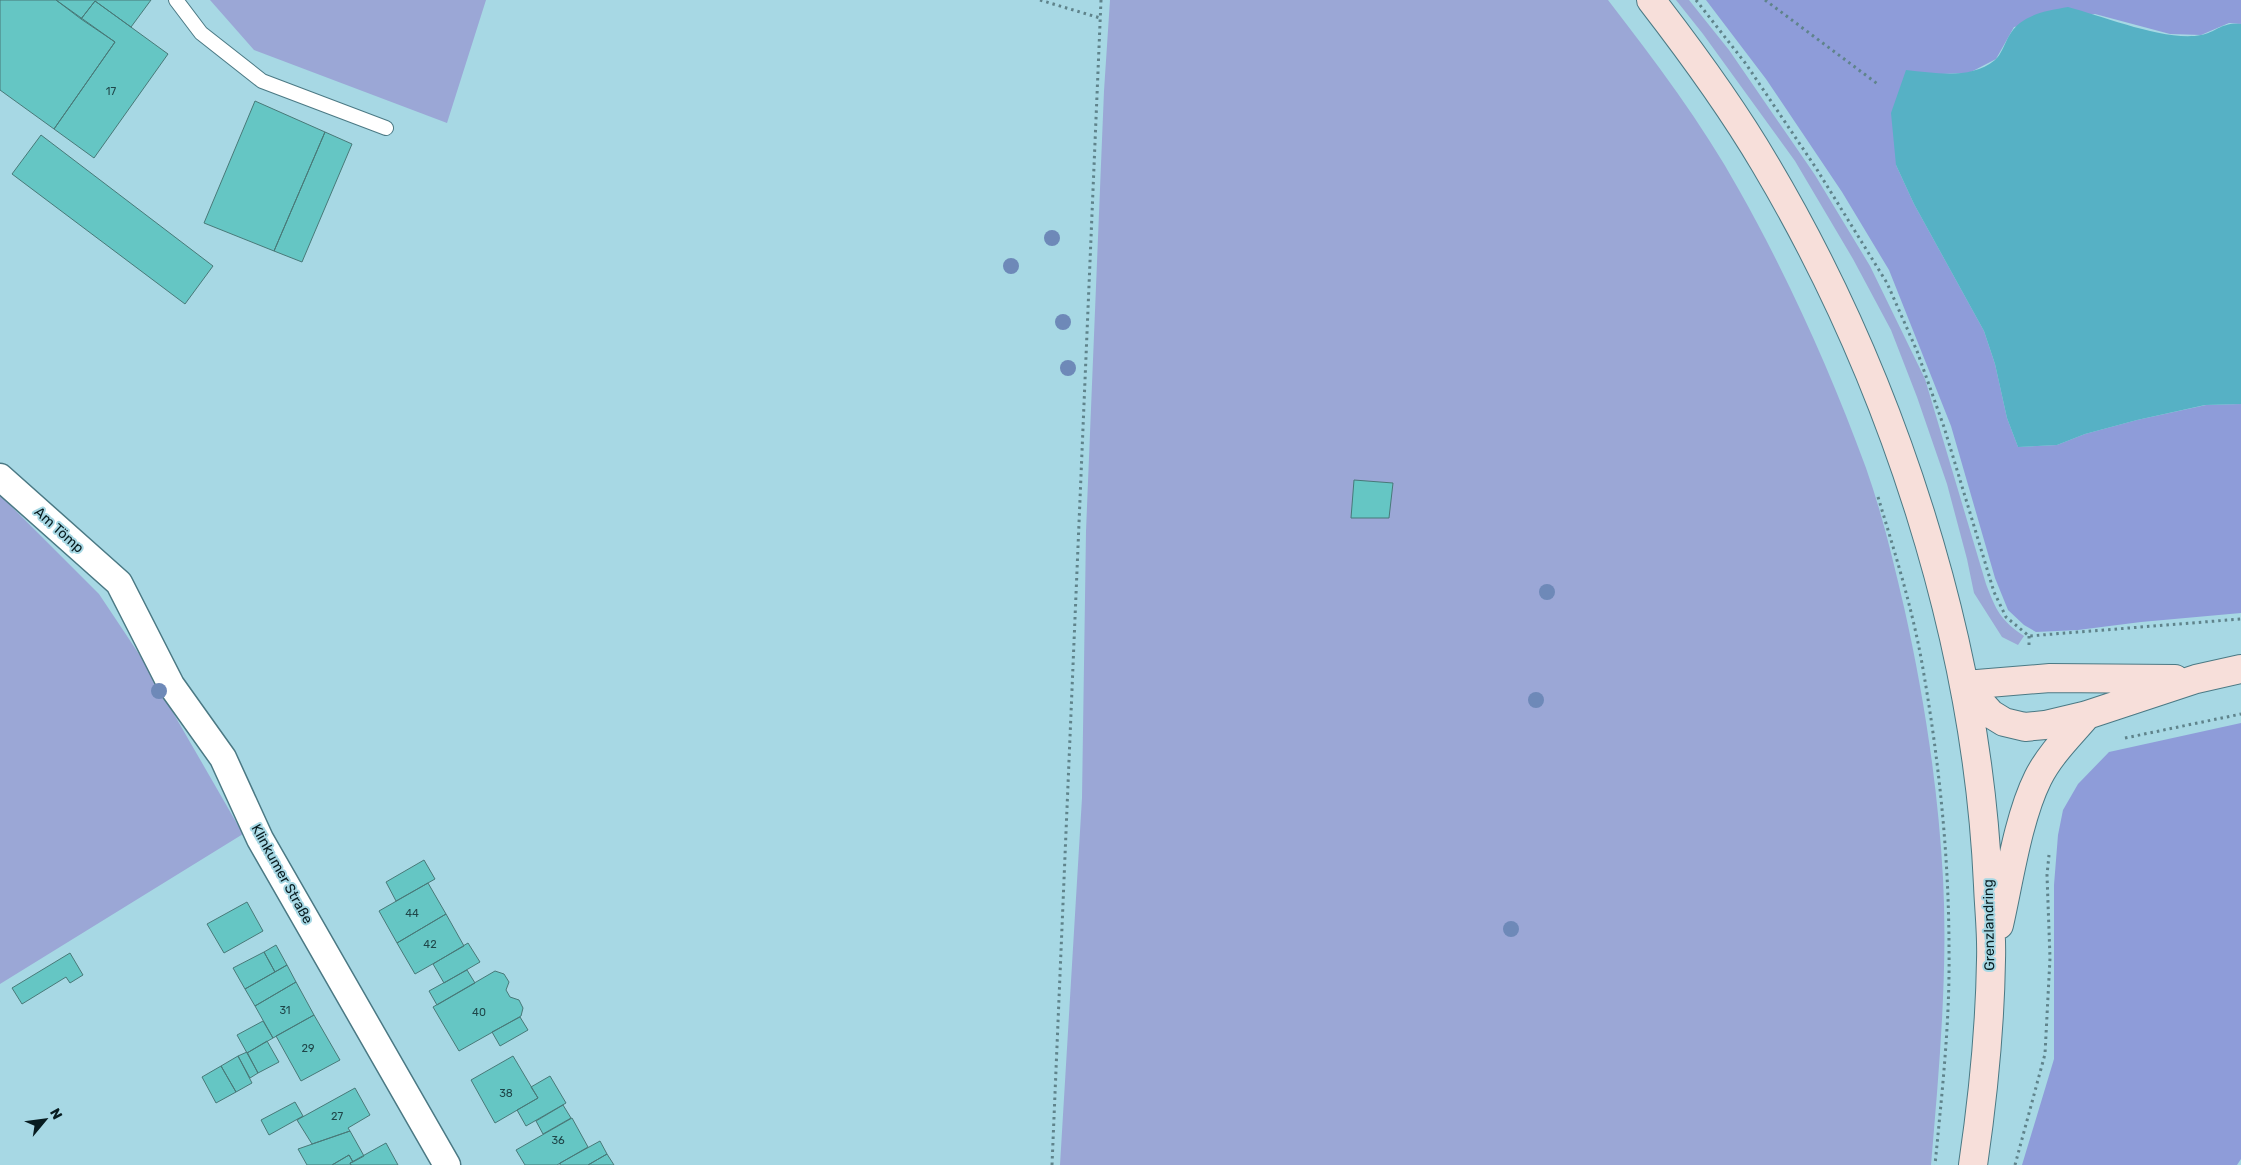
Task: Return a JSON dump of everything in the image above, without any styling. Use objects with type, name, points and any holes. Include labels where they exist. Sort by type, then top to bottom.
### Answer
[{"type":"main road","name":"Grenzlandring","points":[[1651,0],[1703,68],[1765,164],[1826,276],[1867,370],[1911,487],[1938,572],[1965,686],[1985,826],[1991,958],[1982,1103],[1973,1165]]},
{"type":"main road","points":[[1965,686],[1991,714],[2004,722],[2025,727],[2045,725],[2087,715],[2196,679],[2241,669]]},
{"type":"main road","points":[[1965,686],[2050,678],[2196,679]]},
{"type":"main road","points":[[1991,958],[2024,814],[2038,777],[2056,750],[2087,715]]},
{"type":"street","name":"Am Tömp","points":[[0,477],[119,583]]},
{"type":"street","name":"Klinkumer Straße","points":[[119,583],[171,685],[223,758],[260,839],[447,1165]]},
{"type":"lane","points":[[176,0],[201,33],[262,81],[386,128]]},
{"type":"path","points":[[1040,0],[1100,18]]},
{"type":"path","points":[[1052,1165],[1101,0]]},
{"type":"path","points":[[1696,0],[1746,64],[1806,152],[1887,283],[1920,360],[1944,427],[1994,592],[2006,617],[2029,636],[2241,619]]},
{"type":"path","points":[[1765,0],[1879,85]]},
{"type":"path","points":[[1877,493],[1901,573],[1923,668],[1939,781],[1949,949],[1948,1021],[1936,1165]]},
{"type":"path","points":[[2116,740],[2241,714]]},
{"type":"path","points":[[2015,1165],[2045,1054],[2050,958],[2047,875],[2049,847]]},
{"type":"shaded area","points":[[210,0],[486,0],[447,123],[254,50]]},
{"type":"shaded area","points":[[1110,0],[1608,0],[1677,93],[1710,141],[1739,190],[1775,257],[1824,361],[1872,485],[1900,589],[1918,674],[1929,742],[1938,810],[1943,878],[1944,986],[1931,1165],[1060,1165],[1082,798],[1086,531],[1104,91]]},
{"type":"shaded area","points":[[1676,0],[1689,0],[1729,50],[1815,175],[1870,266],[1925,379],[1986,584],[2000,614],[2009,625],[2024,636],[2018,645],[2002,637],[1974,593],[1947,484],[1917,397],[1891,330],[1853,259],[1795,161],[1703,34]]},
{"type":"shaded area","points":[[1706,0],[2241,0],[2241,24],[2229,23],[2201,35],[2170,34],[2095,14],[2014,27],[1996,59],[1969,73],[1941,74],[1896,165],[1914,204],[1984,331],[1995,364],[2007,418],[2018,447],[2057,445],[2085,434],[2137,420],[2206,405],[2241,404],[2241,613],[2078,630],[2036,632],[2024,625],[2008,610],[1995,578],[1951,426],[1889,270],[1842,192],[1766,79]]},
{"type":"shaded area","points":[[2068,7],[2134,27],[2170,35],[2201,35],[2229,24],[2241,24],[2241,404],[2205,405],[2085,434],[2057,445],[2018,447],[2007,418],[1995,364],[1984,331],[1914,204],[1896,165],[1891,113],[1906,70],[1952,74],[1975,70],[1997,58],[2009,36],[2020,23],[2042,12]]},
{"type":"shaded area","points":[[0,495],[99,594],[141,657],[243,834],[0,984]]},
{"type":"shaded area","points":[[2241,723],[2241,1159],[2237,1165],[2022,1165],[2054,1059],[2054,885],[2058,835],[2063,810],[2078,784],[2109,752]]},
{"type":"building","points":[[0,0],[56,0],[115,42],[54,129],[0,90]]},
{"type":"building","points":[[56,0],[151,0],[131,27],[95,1],[81,19]]},
{"type":"building","points":[[95,1],[168,54],[94,158],[54,129],[115,42],[81,19]]},
{"type":"building","points":[[255,101],[325,132],[274,251],[204,223]]},
{"type":"building","points":[[325,132],[352,144],[302,262],[274,251]]},
{"type":"building","points":[[41,135],[213,266],[185,304],[12,174]]},
{"type":"building","points":[[1354,480],[1393,483],[1389,518],[1351,518]]},
{"type":"building","points":[[424,860],[435,879],[396,901],[386,882]]},
{"type":"building","points":[[428,883],[446,914],[397,943],[379,911]]},
{"type":"building","points":[[247,902],[263,931],[224,953],[207,924]]},
{"type":"building","points":[[446,914],[464,946],[415,974],[397,943]]},
{"type":"building","points":[[468,943],[480,962],[444,983],[433,964]]},
{"type":"building","points":[[276,945],[287,965],[275,972],[264,952]]},
{"type":"building","points":[[264,952],[275,972],[245,989],[233,968]]},
{"type":"building","points":[[70,953],[83,975],[70,983],[66,977],[22,1004],[12,988]]},
{"type":"building","points":[[287,965],[296,982],[255,1006],[245,989]]},
{"type":"building","points":[[467,970],[475,983],[437,1005],[429,991]]},
{"type":"building","points":[[495,971],[504,974],[509,982],[506,990],[510,997],[519,1000],[523,1008],[521,1016],[459,1051],[433,1007]]},
{"type":"building","points":[[296,982],[314,1015],[273,1038],[255,1006]]},
{"type":"building","points":[[314,1015],[340,1060],[301,1081],[276,1036]]},
{"type":"building","points":[[520,1017],[528,1030],[500,1046],[492,1032]]},
{"type":"building","points":[[263,1021],[273,1038],[247,1053],[237,1035]]},
{"type":"building","points":[[267,1041],[279,1062],[258,1073],[247,1053]]},
{"type":"building","points":[[247,1052],[258,1073],[250,1078],[238,1056]]},
{"type":"building","points":[[238,1056],[252,1083],[236,1092],[221,1066]]},
{"type":"building","points":[[513,1056],[538,1098],[495,1123],[471,1080]]},
{"type":"building","points":[[221,1066],[236,1092],[216,1103],[202,1077]]},
{"type":"building","points":[[550,1076],[566,1103],[526,1126],[517,1110],[538,1098],[531,1087]]},
{"type":"building","points":[[355,1088],[370,1115],[348,1128],[350,1131],[312,1144],[297,1120]]},
{"type":"building","points":[[295,1102],[303,1116],[269,1135],[261,1120]]},
{"type":"building","points":[[563,1105],[571,1118],[543,1134],[536,1121]]},
{"type":"building","points":[[572,1118],[588,1147],[557,1165],[525,1165],[516,1150]]},
{"type":"building","points":[[350,1131],[364,1156],[353,1162],[349,1155],[332,1165],[307,1165],[298,1149]]},
{"type":"building","points":[[600,1141],[607,1154],[588,1165],[560,1165],[560,1163]]},
{"type":"building","points":[[386,1143],[398,1165],[351,1165],[350,1163]]},
{"type":"building","points":[[607,1154],[614,1165],[588,1165]]},
{"type":"building","points":[[349,1155],[353,1162],[350,1163],[351,1165],[332,1165]]}]
